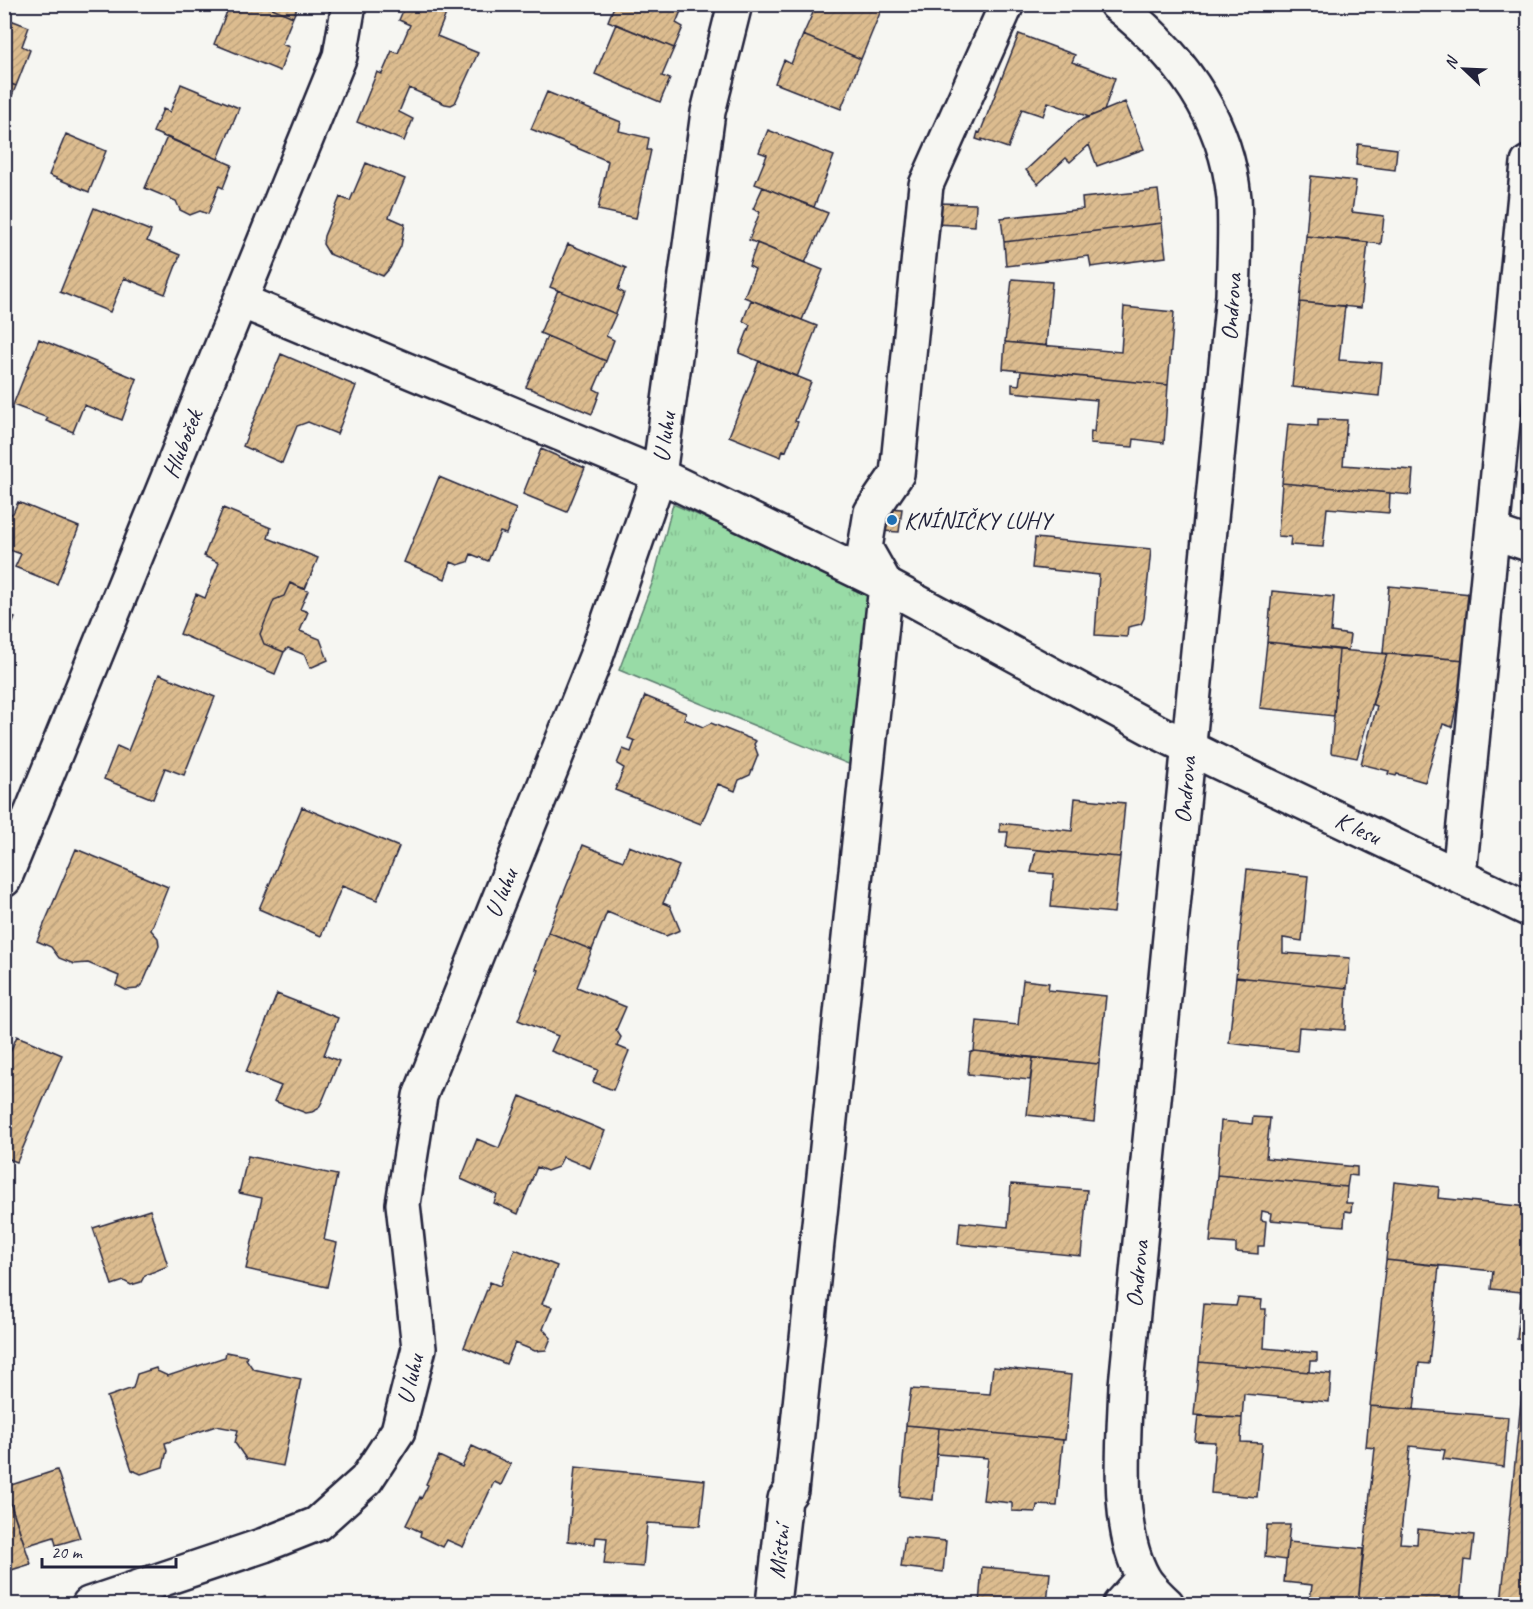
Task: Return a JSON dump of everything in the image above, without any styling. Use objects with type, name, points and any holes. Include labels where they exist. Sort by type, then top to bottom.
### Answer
[{"type":"street","name":"Hluboček","points":[[4,880],[340,56],[349,4]]},
{"type":"street","name":"U luhu","points":[[89,1605],[264,1545],[317,1524],[366,1480],[398,1431],[419,1348],[403,1204],[420,1096],[596,657],[659,475],[708,112],[735,4]]},
{"type":"street","points":[[886,585],[865,548],[871,512],[897,474],[926,185],[1007,4]]},
{"type":"street","name":"Ondrova","points":[[1116,4],[1164,47],[1201,94],[1219,134],[1234,198],[1233,295],[1126,1385],[1124,1465],[1129,1536],[1143,1578],[1167,1605]]},
{"type":"street","points":[[1459,876],[1528,163]]},
{"type":"street","name":"K lesu","points":[[241,301],[659,475],[886,585],[1189,747],[1528,909]]},
{"type":"street","points":[[1493,532],[1528,544]]},
{"type":"street","name":"Místní","points":[[773,1605],[784,1498],[791,1491],[886,585]]},
{"type":"street","points":[[1120,1605],[1143,1578]]},
{"type":"green space","points":[[673,504],[879,595],[858,768],[619,670],[653,581]]},
{"type":"building","points":[[230,4],[263,4],[293,17],[282,44],[289,47],[280,71],[214,44]]},
{"type":"building","points":[[263,4],[299,4],[293,17]]},
{"type":"building","points":[[406,4],[450,4],[437,36],[478,53],[455,103],[445,104],[409,88],[399,112],[413,119],[404,141],[357,122],[377,72],[382,74],[392,51],[398,53],[410,25],[399,20]]},
{"type":"building","points":[[615,4],[684,4],[676,23],[683,27],[674,48],[608,21]]},
{"type":"building","points":[[808,4],[873,4],[882,8],[861,59],[803,35],[815,8]]},
{"type":"building","points":[[4,12],[10,14],[8,19],[29,27],[22,46],[30,50],[16,86],[4,81]]},
{"type":"building","points":[[616,24],[674,48],[662,76],[670,79],[660,102],[595,74]]},
{"type":"building","points":[[1019,34],[1075,55],[1072,62],[1115,78],[1104,111],[1089,117],[1048,102],[1043,116],[1022,109],[1008,148],[976,139]]},
{"type":"building","points":[[803,35],[861,59],[841,109],[775,83],[784,60],[791,64]]},
{"type":"building","points":[[4,81],[16,86],[4,115]]},
{"type":"building","points":[[181,84],[239,108],[218,159],[153,132],[163,109],[170,112]]},
{"type":"building","points":[[547,92],[621,122],[619,131],[649,138],[647,150],[651,150],[636,218],[598,210],[608,161],[531,129]]},
{"type":"building","points":[[1125,102],[1144,149],[1097,166],[1089,145],[1070,162],[1066,158],[1038,184],[1026,170],[1079,121]]},
{"type":"building","points":[[768,130],[834,156],[814,207],[755,184],[767,155],[759,152]]},
{"type":"building","points":[[66,134],[106,151],[89,192],[49,175]]},
{"type":"building","points":[[167,137],[232,165],[223,188],[219,186],[208,214],[200,211],[190,215],[180,210],[176,201],[145,188]]},
{"type":"building","points":[[1358,144],[1397,149],[1395,170],[1356,165]]},
{"type":"building","points":[[366,163],[405,179],[389,217],[405,224],[401,246],[390,268],[383,276],[329,254],[323,244],[340,197],[350,201]]},
{"type":"building","points":[[1311,176],[1356,181],[1352,212],[1384,216],[1381,244],[1306,236]]},
{"type":"building","points":[[763,187],[828,213],[805,263],[749,240],[760,212],[753,209]]},
{"type":"building","points":[[1158,190],[1162,223],[1004,242],[1001,218],[1083,209],[1082,198]]},
{"type":"building","points":[[937,203],[976,204],[975,226],[935,224]]},
{"type":"building","points":[[94,208],[151,231],[147,241],[180,255],[165,294],[124,278],[110,312],[60,292]]},
{"type":"building","points":[[1162,223],[1166,257],[1091,267],[1089,256],[1006,266],[1004,242]]},
{"type":"building","points":[[1306,236],[1368,242],[1361,308],[1300,302]]},
{"type":"building","points":[[757,243],[823,270],[802,320],[744,297],[755,269],[749,266]]},
{"type":"building","points":[[568,244],[626,268],[618,290],[624,293],[616,314],[550,287]]},
{"type":"building","points":[[1012,279],[1052,282],[1046,346],[1005,342]]},
{"type":"building","points":[[558,290],[616,314],[606,336],[614,340],[606,361],[540,333]]},
{"type":"building","points":[[751,300],[817,326],[797,377],[739,353],[750,325],[743,321]]},
{"type":"building","points":[[1300,302],[1345,306],[1339,360],[1382,363],[1379,396],[1292,387]]},
{"type":"building","points":[[1124,307],[1174,312],[1168,385],[1003,369],[1005,342],[1121,352]]},
{"type":"building","points":[[547,336],[606,361],[594,389],[600,392],[592,414],[526,387]]},
{"type":"building","points":[[39,339],[137,379],[122,420],[84,405],[73,432],[46,421],[48,418],[13,405]]},
{"type":"building","points":[[281,354],[356,386],[337,434],[308,422],[297,426],[282,463],[243,446]]},
{"type":"building","points":[[759,361],[811,382],[795,421],[798,422],[786,451],[783,450],[781,457],[729,436]]},
{"type":"building","points":[[1021,371],[1168,385],[1164,443],[1134,439],[1133,447],[1090,444],[1091,431],[1094,432],[1097,400],[1012,392],[1012,384],[1019,385]]},
{"type":"building","points":[[1318,419],[1347,420],[1343,465],[1413,470],[1411,495],[1282,483],[1288,424],[1318,426]]},
{"type":"building","points":[[541,449],[585,468],[567,512],[523,494]]},
{"type":"building","points":[[439,477],[516,509],[506,534],[500,532],[488,561],[471,554],[468,562],[458,565],[451,562],[445,579],[404,562]]},
{"type":"building","points":[[1282,483],[1390,493],[1389,513],[1327,508],[1323,547],[1290,545],[1291,537],[1278,536]]},
{"type":"building","points":[[18,502],[79,527],[57,584],[15,567],[21,554],[4,548],[4,520],[13,513]]},
{"type":"building","points":[[223,508],[271,528],[268,538],[318,558],[305,589],[290,583],[284,596],[274,600],[260,634],[264,644],[284,652],[275,674],[180,634],[196,594],[205,598],[219,563],[204,556]]},
{"type":"building","name":"KNÍNIČKY LUHY","points":[[884,508],[902,509],[899,532],[882,531]]},
{"type":"building","points":[[1035,538],[1151,549],[1144,618],[1141,624],[1128,627],[1127,637],[1095,635],[1099,575],[1032,568]]},
{"type":"building","points":[[290,583],[308,591],[300,609],[308,612],[300,631],[320,639],[328,660],[310,668],[305,655],[288,648],[284,652],[264,644],[260,634],[274,600],[284,596]]},
{"type":"building","points":[[1389,586],[1471,594],[1466,660],[1383,653]]},
{"type":"building","points":[[1272,591],[1334,597],[1331,632],[1350,635],[1348,650],[1267,642]]},
{"type":"building","points":[[4,614],[15,618],[4,644]]},
{"type":"building","points":[[1267,642],[1339,650],[1334,716],[1260,708]]},
{"type":"building","points":[[1339,650],[1387,654],[1357,758],[1331,753]]},
{"type":"building","points":[[1387,654],[1466,660],[1452,727],[1443,724],[1425,782],[1397,774],[1396,776],[1388,774],[1389,771],[1361,764],[1377,706],[1372,704]]},
{"type":"building","points":[[159,674],[215,697],[184,775],[165,768],[153,799],[104,779],[117,746],[128,751]]},
{"type":"building","points":[[645,696],[686,713],[684,719],[703,727],[711,723],[756,741],[754,744],[758,755],[750,775],[739,780],[735,791],[718,784],[701,824],[615,790],[624,768],[617,764],[623,749],[631,752],[635,741],[628,738]]},
{"type":"building","points":[[1075,798],[1125,803],[1120,857],[1006,847],[1008,832],[1000,832],[1000,823],[1072,831]]},
{"type":"building","points":[[302,807],[399,847],[377,900],[342,886],[321,936],[259,909]]},
{"type":"building","points":[[583,845],[623,861],[629,846],[679,866],[663,903],[670,906],[680,930],[666,936],[607,912],[592,950],[548,932]]},
{"type":"building","points":[[76,849],[168,887],[151,930],[158,938],[159,946],[143,983],[137,989],[126,990],[116,985],[119,976],[88,963],[74,964],[59,958],[51,947],[37,941]]},
{"type":"building","points":[[1036,850],[1120,857],[1114,913],[1051,907],[1054,874],[1031,872]]},
{"type":"building","points":[[1247,869],[1308,876],[1302,941],[1283,938],[1283,953],[1350,958],[1347,988],[1236,977]]},
{"type":"building","points":[[548,932],[592,950],[577,987],[626,1007],[616,1030],[621,1037],[617,1046],[629,1051],[613,1090],[593,1082],[598,1070],[551,1051],[558,1036],[518,1020],[538,970],[535,969]]},
{"type":"building","points":[[1236,977],[1347,988],[1345,1030],[1299,1027],[1297,1051],[1229,1043]]},
{"type":"building","points":[[1023,980],[1049,983],[1048,990],[1106,996],[1099,1064],[974,1051],[977,1021],[1018,1025]]},
{"type":"building","points":[[277,994],[338,1018],[324,1055],[339,1061],[322,1102],[318,1109],[312,1112],[306,1113],[274,1101],[281,1086],[246,1072]]},
{"type":"building","points":[[17,1036],[62,1055],[17,1162],[4,1157],[4,1067]]},
{"type":"building","points":[[974,1051],[1033,1058],[1030,1080],[968,1074],[970,1053]]},
{"type":"building","points":[[1033,1058],[1099,1064],[1094,1122],[1027,1115]]},
{"type":"building","points":[[520,1096],[605,1131],[590,1168],[563,1157],[558,1167],[547,1171],[537,1167],[518,1214],[494,1203],[497,1195],[461,1179],[477,1139],[499,1148]]},
{"type":"building","points":[[1253,1117],[1270,1118],[1266,1158],[1357,1167],[1357,1176],[1349,1175],[1347,1187],[1217,1175],[1221,1121],[1252,1124]]},
{"type":"building","points":[[248,1156],[337,1175],[324,1240],[337,1243],[327,1287],[246,1269],[262,1198],[239,1193]]},
{"type":"building","points":[[1217,1175],[1347,1187],[1346,1203],[1352,1203],[1351,1212],[1345,1211],[1344,1226],[1270,1220],[1271,1213],[1262,1211],[1261,1220],[1266,1221],[1264,1246],[1258,1246],[1258,1254],[1236,1252],[1236,1244],[1210,1242]]},
{"type":"building","points":[[1394,1182],[1439,1187],[1438,1198],[1528,1207],[1521,1292],[1491,1289],[1493,1271],[1386,1260]]},
{"type":"building","points":[[1011,1184],[1087,1190],[1081,1256],[958,1244],[960,1222],[1008,1227]]},
{"type":"building","points":[[150,1210],[168,1266],[145,1275],[141,1282],[131,1285],[124,1281],[112,1285],[93,1228]]},
{"type":"building","points":[[1528,1222],[1528,1337],[1527,1340],[1517,1339]]},
{"type":"building","points":[[515,1249],[557,1266],[542,1304],[552,1307],[543,1329],[551,1338],[546,1350],[535,1351],[515,1343],[506,1364],[464,1347],[490,1282],[500,1286]]},
{"type":"building","points":[[1386,1260],[1439,1266],[1429,1364],[1419,1363],[1414,1410],[1370,1406]]},
{"type":"building","points":[[1238,1298],[1262,1300],[1261,1309],[1266,1309],[1264,1348],[1317,1353],[1317,1361],[1310,1361],[1309,1372],[1199,1362],[1204,1304],[1236,1306]]},
{"type":"building","points":[[1527,1337],[1528,1604],[1501,1604],[1527,1340]]},
{"type":"building","points":[[226,1352],[247,1356],[246,1359],[253,1369],[301,1379],[283,1466],[246,1459],[235,1443],[238,1430],[216,1426],[165,1443],[167,1451],[163,1467],[141,1474],[132,1470],[107,1397],[133,1388],[137,1374],[156,1368],[157,1371],[168,1376],[225,1357]]},
{"type":"building","points":[[1199,1362],[1331,1374],[1329,1402],[1244,1394],[1242,1418],[1194,1415]]},
{"type":"building","points":[[993,1367],[1071,1375],[1065,1440],[906,1425],[911,1389],[990,1394]]},
{"type":"building","points":[[1370,1406],[1508,1417],[1504,1467],[1443,1459],[1445,1450],[1410,1446],[1400,1543],[1417,1544],[1418,1529],[1474,1535],[1471,1561],[1464,1560],[1460,1604],[1358,1604],[1375,1448],[1366,1447]]},
{"type":"building","points":[[1198,1416],[1242,1418],[1241,1442],[1262,1443],[1257,1497],[1211,1493],[1215,1442],[1195,1441]]},
{"type":"building","points":[[906,1425],[939,1428],[933,1500],[900,1496]]},
{"type":"building","points":[[939,1428],[1063,1440],[1057,1506],[1037,1505],[1036,1512],[1012,1511],[1012,1503],[983,1500],[988,1458],[937,1454]]},
{"type":"building","points":[[472,1446],[511,1464],[501,1485],[494,1482],[463,1547],[447,1540],[443,1547],[420,1536],[421,1532],[406,1525],[428,1485],[426,1484],[439,1456],[462,1467]]},
{"type":"building","points":[[575,1467],[705,1480],[700,1526],[647,1523],[643,1567],[604,1564],[607,1538],[596,1537],[595,1544],[568,1541]]},
{"type":"building","points":[[57,1470],[80,1538],[56,1545],[54,1537],[25,1546],[5,1487]]},
{"type":"building","points":[[8,1497],[31,1564],[8,1571],[4,1564],[4,1498]]},
{"type":"building","points":[[1267,1525],[1290,1525],[1286,1560],[1265,1557]]},
{"type":"building","points":[[905,1537],[946,1541],[943,1572],[901,1567]]},
{"type":"building","points":[[1288,1542],[1363,1549],[1358,1604],[1310,1600],[1312,1585],[1284,1582]]},
{"type":"building","points":[[982,1567],[1050,1573],[1047,1604],[979,1604]]},
{"type":"building","points":[[265,1596],[268,1604],[241,1604]]},
{"type":"place","name":"KNÍNIČKY LUHY","points":[[892,520]]}]
